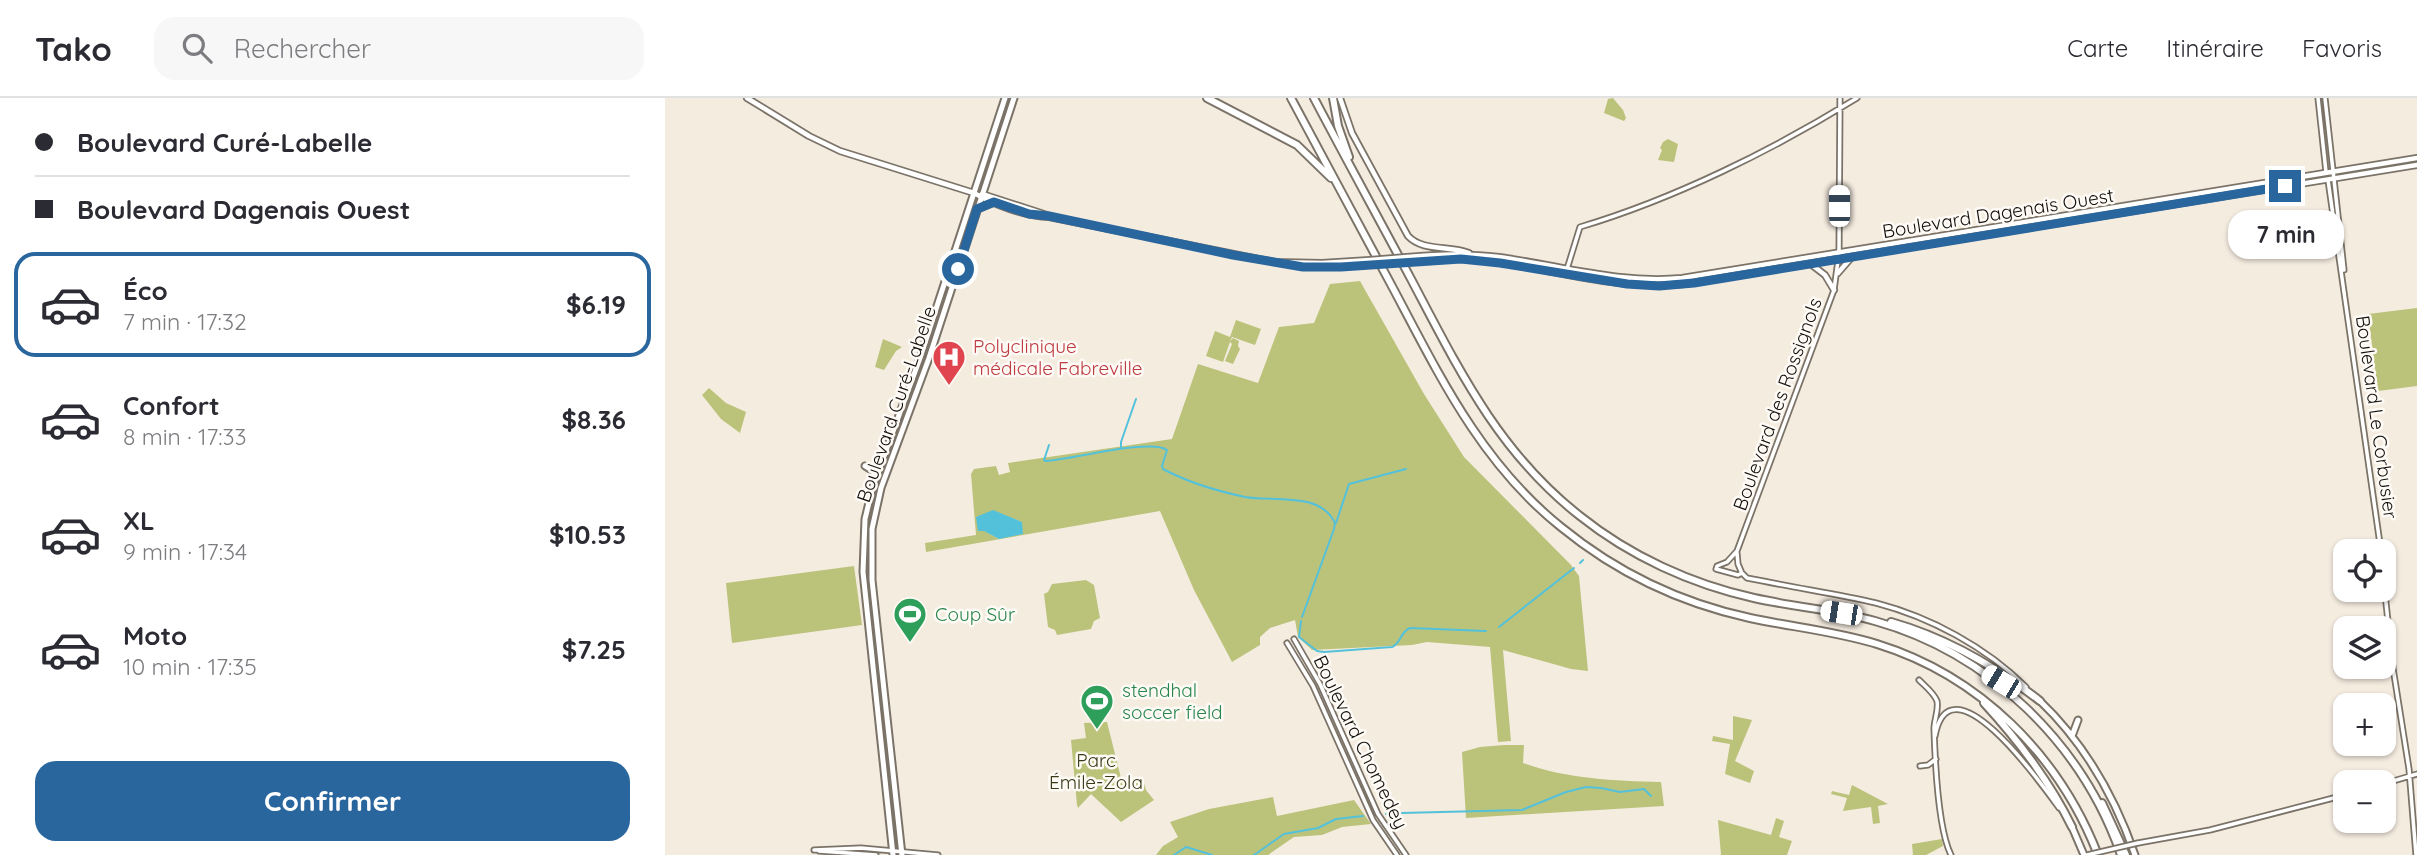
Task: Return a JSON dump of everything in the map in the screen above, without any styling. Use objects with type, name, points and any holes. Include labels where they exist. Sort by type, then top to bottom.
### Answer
[{"type":"highway","points":[[1207,98],[1297,145],[1338,185]]},
{"type":"highway","points":[[1291,98],[1443,383],[1469,426],[1525,495],[1563,529],[1614,564],[1682,598],[1746,617],[1847,636],[1885,647],[1933,667],[1974,692],[2014,725],[2046,761],[2075,805],[2098,855]]},
{"type":"highway","points":[[1314,98],[1485,413],[1518,458],[1582,518],[1617,542],[1683,576],[1748,597],[1888,621],[1938,638],[1990,665],[2040,701]]},
{"type":"highway","points":[[1333,98],[1342,139],[1363,188]]},
{"type":"highway","points":[[1823,610],[1899,629],[1932,643],[2017,695],[2061,740],[2082,768],[2101,800],[2126,855]]},
{"type":"highway","points":[[1967,662],[2017,699],[2057,741],[2098,804],[2121,855]]},
{"type":"highway","points":[[1974,692],[2018,743],[2072,827]]},
{"type":"main road","name":"Boulevard Dagenais Ouest","points":[[747,98],[807,135],[834,148],[1049,216],[1233,255],[1317,267],[1473,254],[1627,284],[1669,286],[1811,264],[1839,256],[1851,258],[2330,176],[2417,158]]},
{"type":"main road","name":"Boulevard Curé-Labelle","points":[[893,852],[863,566],[865,519],[875,480],[919,358],[1005,98]]},
{"type":"main road","name":"Boulevard Curé-Labelle","points":[[902,853],[871,573],[872,529],[881,488],[929,358],[1014,98]]},
{"type":"main road","points":[[1340,98],[1350,129],[1408,236],[1421,245],[1458,249],[1473,254]]},
{"type":"main road","name":"Boulevard Dagenais Ouest","points":[[1417,258],[1473,259],[1632,279],[1668,279],[1839,256],[2330,176],[2417,165]]},
{"type":"main road","name":"Boulevard Dagenais Ouest","points":[[982,195],[1029,214],[1049,216]]},
{"type":"main road","points":[[977,209],[994,202]]},
{"type":"main road","points":[[1838,273],[1851,258]]},
{"type":"main road","points":[[1811,264],[1825,275],[1834,290]]},
{"type":"main road","points":[[865,466],[873,471],[875,480]]},
{"type":"main road","points":[[2040,701],[2072,736],[2107,792],[2135,855]]},
{"type":"main road","points":[[2072,736],[2078,720]]},
{"type":"main road","points":[[2072,827],[2085,855]]},
{"type":"street","name":"Boulevard des Rossignols","points":[[1742,572],[1738,575],[1716,569],[1737,551],[1838,273],[1840,98]]},
{"type":"street","points":[[1566,271],[1580,227],[1631,210],[1703,179],[1857,98]]},
{"type":"street","name":"Boulevard Le Corbusier","points":[[2318,98],[2343,244],[2345,286],[2379,539]]},
{"type":"street","name":"Boulevard Le Corbusier","points":[[2325,98],[2330,176]]},
{"type":"street","points":[[1737,551],[1738,564],[1747,578],[1864,600],[1916,617],[1963,640],[1999,663],[2040,701]]},
{"type":"street","points":[[2386,602],[2410,776],[2416,855]]},
{"type":"street","name":"Boulevard Chomedey","points":[[1294,639],[1323,691],[1380,818],[1406,855]]},
{"type":"street","name":"Boulevard Chomedey","points":[[1287,643],[1313,686],[1373,820],[1397,855]]},
{"type":"street","points":[[1919,680],[1936,699],[1936,759],[1944,837],[1951,855]]},
{"type":"street","points":[[1935,736],[1939,719],[1947,712],[1957,710],[1974,715],[1997,733],[2021,759],[2072,827]]},
{"type":"street","points":[[1920,766],[1930,764],[1936,759]]},
{"type":"street","points":[[2396,780],[2417,774]]},
{"type":"street","points":[[2085,855],[2210,830],[2333,798]]},
{"type":"street","points":[[876,855],[814,850],[837,848],[938,855]]},
{"type":"green space","points":[[1613,98],[1623,110],[1626,118],[1624,121],[1604,113],[1608,99]]},
{"type":"green space","points":[[1668,139],[1678,144],[1674,162],[1658,160],[1662,150],[1660,148]]},
{"type":"green space","points":[[1360,281],[1424,394],[1464,457],[1579,576],[1588,671],[1571,669],[1503,650],[1511,741],[1498,742],[1490,647],[1427,642],[1312,650],[1298,637],[1295,620],[1270,628],[1260,637],[1260,645],[1232,662],[1194,590],[1160,511],[926,552],[925,543],[976,535],[971,474],[974,469],[996,466],[999,475],[1010,472],[1008,463],[1172,439],[1198,364],[1258,383],[1279,327],[1314,323],[1330,284]],"holes":[[[1014,519],[1022,522],[999,539],[983,530]]]},
{"type":"green space","points":[[2417,308],[2417,386],[2378,391],[2368,314]]},
{"type":"green space","points":[[1236,320],[1261,329],[1255,345],[1232,337],[1230,341],[1233,338],[1239,341],[1240,349],[1233,364],[1225,361],[1232,344],[1230,342],[1223,362],[1206,356],[1215,331],[1230,337]]},
{"type":"green space","points":[[883,339],[902,347],[896,351],[884,370],[875,367]]},
{"type":"green space","points":[[709,388],[726,403],[746,412],[740,433],[721,419],[702,395]]},
{"type":"green space","points":[[854,566],[862,625],[732,643],[726,583]]},
{"type":"green space","points":[[1086,580],[1094,585],[1100,618],[1094,621],[1091,629],[1057,635],[1055,630],[1048,627],[1044,594],[1052,584]]},
{"type":"green space","points":[[1733,716],[1752,720],[1735,761],[1754,771],[1750,783],[1725,774],[1730,744],[1712,741],[1713,736],[1733,740]]},
{"type":"green space","name":"Parc Émile-Zola","points":[[1107,722],[1123,786],[1142,777],[1146,790],[1154,800],[1121,822],[1091,794],[1078,808],[1077,805],[1071,740],[1086,738],[1084,723]]},
{"type":"green space","points":[[1504,745],[1524,745],[1523,763],[1556,773],[1608,780],[1661,782],[1664,806],[1466,818],[1462,752]]},
{"type":"green space","points":[[1852,785],[1888,804],[1878,806],[1880,823],[1873,824],[1871,807],[1843,811],[1847,798],[1831,794],[1832,791],[1849,795]]},
{"type":"green space","points":[[1273,797],[1277,816],[1354,800],[1371,824],[1342,827],[1322,835],[1294,837],[1268,855],[1156,855],[1163,846],[1178,837],[1170,822],[1209,809]]},
{"type":"green space","points":[[1776,818],[1784,821],[1779,837],[1792,841],[1787,855],[1721,855],[1718,820],[1771,835]]},
{"type":"green space","points":[[1942,839],[1943,846],[1926,855],[1913,855],[1912,844]]},
{"type":"water","points":[[993,510],[1022,522],[1023,534],[999,539],[984,531],[978,531],[976,517]]},
{"type":"waterway","points":[[1121,447],[1136,399]]},
{"type":"waterway","points":[[1049,445],[1044,460],[1046,461],[1128,448],[1158,447],[1167,450],[1163,469],[1193,482],[1245,497],[1295,500],[1318,506],[1328,513],[1335,523],[1302,617]]},
{"type":"waterway","points":[[1336,523],[1349,484],[1406,469]]},
{"type":"waterway","points":[[1580,563],[1583,560]]},
{"type":"waterway","points":[[1499,627],[1574,568]]},
{"type":"waterway","points":[[1301,621],[1299,637],[1317,651],[1324,652],[1392,647],[1410,628],[1486,631]]},
{"type":"waterway","points":[[1401,813],[1522,810],[1586,787],[1620,792],[1644,789],[1651,796]]},
{"type":"waterway","points":[[1386,814],[1397,814]]},
{"type":"waterway","points":[[1254,855],[1284,834],[1318,828],[1336,819],[1363,816]]},
{"type":"waterway","points":[[1174,855],[1186,847],[1212,855]]},
{"type":"place","name":"Polyclinique médicale Fabreville","points":[[949,387]]},
{"type":"place","name":"Coup Sûr","points":[[910,644]]},
{"type":"place","name":"stendhal soccer field","points":[[1097,731]]},
{"type":"route","points":[[958,269],[977,209],[994,202],[1039,216],[1303,267],[1461,259],[1623,284],[1659,286],[1694,283],[2285,186]]}]
